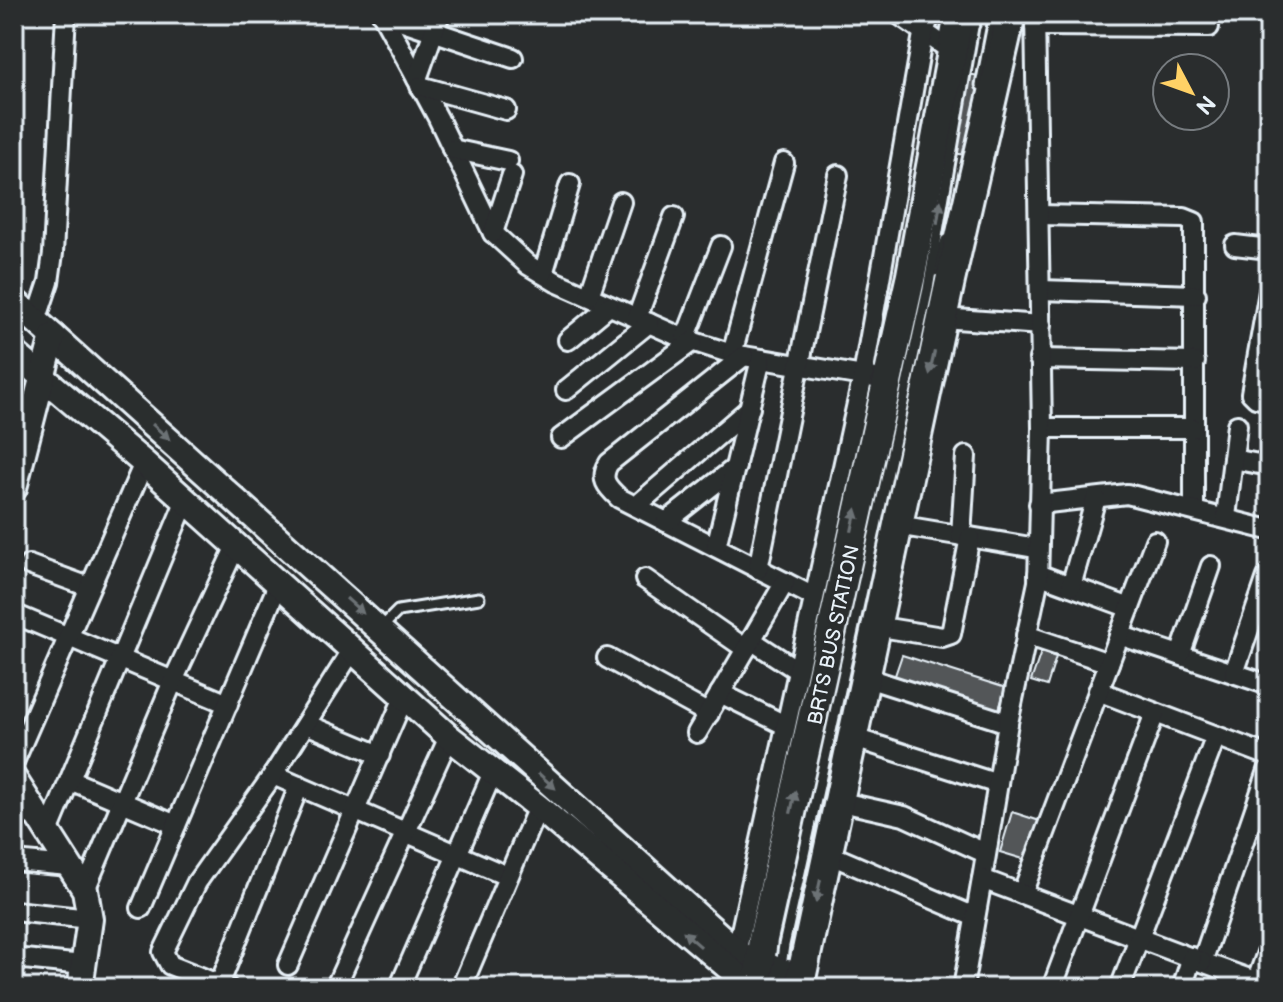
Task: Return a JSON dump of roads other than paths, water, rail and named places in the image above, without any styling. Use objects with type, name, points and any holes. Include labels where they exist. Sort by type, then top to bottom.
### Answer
[{"type":"main road","points":[[766,976],[874,378],[911,275],[959,14]]},
{"type":"main road","points":[[766,976],[826,853],[942,318],[1027,18]]},
{"type":"street","points":[[14,488],[24,405],[47,383],[51,335],[49,282],[66,14]]},
{"type":"street","points":[[382,14],[493,233],[543,274],[689,340],[746,357],[874,378]]},
{"type":"street","points":[[382,14],[437,23],[513,58]]},
{"type":"street","points":[[898,14],[950,50]]},
{"type":"street","points":[[766,976],[785,725],[814,597],[874,378],[923,34],[931,14]]},
{"type":"street","points":[[963,988],[1008,723],[1038,574],[1036,548],[1042,428],[1039,215],[1027,18],[1209,27]]},
{"type":"street","points":[[418,82],[437,23]]},
{"type":"street","points":[[418,82],[506,110]]},
{"type":"street","points":[[452,149],[510,168],[493,233]]},
{"type":"street","points":[[716,547],[750,408],[746,357],[784,163]]},
{"type":"street","points":[[758,569],[838,175]]},
{"type":"street","points":[[543,274],[570,184]]},
{"type":"street","points":[[589,296],[621,202]]},
{"type":"street","points":[[1039,215],[1192,220],[1196,227],[1194,510]]},
{"type":"street","points":[[566,390],[643,320],[674,217]]},
{"type":"street","points":[[1235,245],[1269,249]]},
{"type":"street","points":[[561,438],[689,340],[721,246]]},
{"type":"street","points":[[1040,290],[1196,295]]},
{"type":"street","points":[[1269,291],[1251,393],[1269,401]]},
{"type":"street","points":[[14,301],[766,976]]},
{"type":"street","points":[[568,340],[609,306]]},
{"type":"street","points":[[942,318],[1041,325]]},
{"type":"street","points":[[14,353],[144,463],[277,587],[405,695],[449,737],[766,976]]},
{"type":"street","points":[[746,357],[609,463],[603,472],[604,481],[619,498],[814,597]]},
{"type":"street","points":[[1039,359],[1195,362]]},
{"type":"street","points":[[636,506],[750,408]]},
{"type":"street","points":[[1226,517],[1237,425]]},
{"type":"street","points":[[1042,428],[1193,428]]},
{"type":"street","points":[[875,626],[942,637],[951,634],[965,536],[966,456]]},
{"type":"street","points":[[1233,459],[1269,466]]},
{"type":"street","points":[[14,762],[144,463]]},
{"type":"street","points":[[666,522],[736,467]]},
{"type":"street","points":[[1039,504],[1127,494],[1269,530]]},
{"type":"street","points":[[1071,586],[1096,498]]},
{"type":"street","points":[[33,820],[70,780],[185,502]]},
{"type":"street","points":[[897,525],[1036,548]]},
{"type":"street","points":[[1022,894],[1155,541]]},
{"type":"street","points":[[85,890],[173,681],[235,548]]},
{"type":"street","points":[[29,565],[89,587]]},
{"type":"street","points":[[1180,655],[1211,566]]},
{"type":"street","points":[[1038,574],[1130,608]]},
{"type":"street","points":[[1234,673],[1267,577]]},
{"type":"street","points":[[645,579],[748,645],[797,670]]},
{"type":"street","points":[[697,733],[785,582]]},
{"type":"street","points":[[141,908],[277,587]]},
{"type":"street","points":[[14,614],[228,704]]},
{"type":"street","points":[[1026,635],[1109,663]]},
{"type":"street","points":[[1119,635],[1269,685]]},
{"type":"street","points":[[299,786],[222,987],[170,965],[163,952],[197,882],[273,775],[351,652]]},
{"type":"street","points":[[607,658],[709,714]]},
{"type":"street","points":[[864,677],[1008,723]]},
{"type":"street","points":[[1098,691],[1269,756]]},
{"type":"street","points":[[720,693],[785,725]]},
{"type":"street","points":[[288,965],[405,695]]},
{"type":"street","points":[[1052,988],[1155,713]]},
{"type":"street","points":[[306,724],[380,755]]},
{"type":"street","points":[[1120,988],[1216,736]]},
{"type":"street","points":[[335,988],[403,831],[449,737]]},
{"type":"street","points":[[851,737],[998,784]]},
{"type":"street","points":[[1182,988],[1197,959],[1269,768]]},
{"type":"street","points":[[399,988],[455,853],[493,772]]},
{"type":"street","points":[[273,775],[507,876]]},
{"type":"street","points":[[14,779],[33,820],[85,890],[90,919],[82,977],[14,958]]},
{"type":"street","points":[[70,780],[176,825]]},
{"type":"street","points":[[837,801],[911,818],[985,853]]},
{"type":"street","points":[[461,988],[538,807]]},
{"type":"street","points":[[826,853],[975,917]]},
{"type":"street","points":[[14,861],[69,866]]},
{"type":"street","points":[[982,879],[1260,985],[1269,947]]},
{"type":"street","points":[[14,911],[90,919]]},
{"type":"lane","points":[[928,289],[951,148],[979,14]]},
{"type":"lane","points":[[980,90],[995,14]]},
{"type":"lane","points":[[928,289],[956,213],[971,136]]},
{"type":"lane","name":"BRTS BUS STATION","points":[[766,976],[928,289]]},
{"type":"lane","points":[[380,629],[393,615],[406,609],[479,598]]}]
